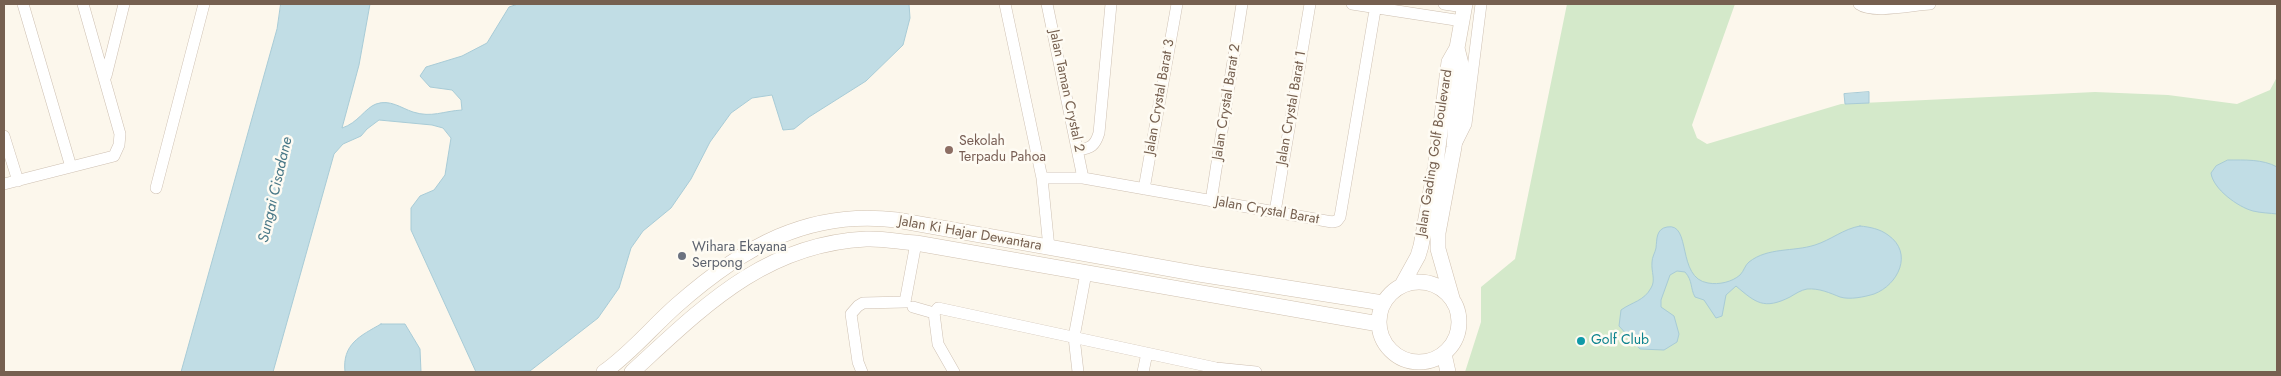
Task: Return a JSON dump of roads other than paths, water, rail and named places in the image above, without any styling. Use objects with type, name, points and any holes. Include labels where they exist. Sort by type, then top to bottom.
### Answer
[{"type":"street","points":[[23,4],[71,167]]},
{"type":"street","points":[[4,184],[114,156],[119,145],[120,134],[83,4]]},
{"type":"street","points":[[105,78],[124,4]]},
{"type":"street","points":[[156,188],[204,4]]},
{"type":"street","points":[[1005,4],[1042,178],[1049,248]]},
{"type":"street","name":"Jalan Taman Crystal 2","points":[[1048,4],[1083,178]]},
{"type":"street","points":[[1078,150],[1090,148],[1096,143],[1111,4]]},
{"type":"street","name":"Jalan Crystal Barat 3","points":[[1144,189],[1177,4]]},
{"type":"street","name":"Jalan Crystal Barat 2","points":[[1211,201],[1242,4]]},
{"type":"street","name":"Jalan Crystal Barat 1","points":[[1275,212],[1310,4]]},
{"type":"street","points":[[1352,4],[1464,11]]},
{"type":"street","points":[[1444,4],[1464,11]]},
{"type":"street","name":"Jalan Gading Golf Boulevard","points":[[1454,147],[1466,124],[1481,4]]},
{"type":"street","points":[[1859,4],[1863,7],[1877,8],[1930,4]]},
{"type":"street","name":"Jalan Crystal Barat","points":[[1042,178],[1083,178],[1332,222],[1337,221],[1340,217],[1375,6]]},
{"type":"street","name":"Jalan Gading Golf Boulevard","points":[[1402,285],[1418,256],[1436,163],[1449,62],[1457,48],[1464,11]]},
{"type":"street","name":"Jalan Gading Golf Boulevard","points":[[1452,298],[1438,249],[1438,233],[1454,147],[1461,64],[1457,48]]},
{"type":"street","points":[[4,136],[18,181]]},
{"type":"street","points":[[1436,163],[1454,147]]},
{"type":"street","name":"Jalan Ki Hajar Dewantara","points":[[604,372],[619,361],[677,305],[741,256],[784,233],[815,223],[842,218],[874,217],[1383,303]]},
{"type":"street","name":"Jalan Ki Hajar Dewantara","points":[[632,372],[699,311],[727,289],[797,252],[816,246],[868,239],[916,243],[1379,324]]},
{"type":"street","points":[[862,372],[858,362],[851,314],[863,303],[905,302],[916,243]]},
{"type":"street","points":[[1078,372],[1074,337],[1086,273]]},
{"type":"street","points":[[1416,281],[1429,282],[1442,288],[1452,298],[1458,309],[1460,321],[1458,334],[1452,345],[1444,354],[1421,367],[1402,358],[1388,346],[1382,336],[1379,324],[1383,303],[1391,292],[1402,285],[1416,281]]},
{"type":"street","points":[[913,307],[934,313]]},
{"type":"street","points":[[934,313],[940,308],[1216,370],[1256,372]]},
{"type":"street","points":[[934,313],[938,344],[954,372]]},
{"type":"street","points":[[1143,372],[1147,354]]},
{"type":"street","points":[[1444,354],[1448,372]]},
{"type":"water","name":"Sungai Cisadane","points":[[281,4],[370,4],[359,65],[342,128],[353,123],[372,106],[381,103],[391,103],[420,114],[438,114],[462,110],[461,100],[452,90],[430,87],[420,76],[426,67],[462,56],[487,43],[509,7],[518,4],[909,4],[910,18],[903,45],[866,81],[809,117],[794,129],[783,130],[772,95],[752,98],[731,113],[710,142],[691,179],[671,208],[643,231],[631,248],[619,288],[598,318],[530,371],[476,372],[411,230],[411,208],[420,196],[434,190],[445,175],[451,138],[443,128],[432,125],[379,120],[361,136],[343,144],[334,154],[273,372],[181,372],[277,29]]},
{"type":"water","points":[[1869,92],[1869,103],[1845,104],[1844,94]]},
{"type":"water","points":[[2228,160],[2260,161],[2277,167],[2277,214],[2247,209],[2221,191],[2211,173],[2216,166]]},
{"type":"water","points":[[1860,226],[1885,233],[1896,242],[1900,251],[1900,268],[1896,276],[1883,290],[1874,294],[1848,298],[1820,290],[1807,289],[1781,301],[1767,304],[1749,297],[1736,286],[1726,295],[1722,316],[1716,318],[1704,300],[1695,297],[1685,272],[1677,271],[1670,275],[1661,300],[1661,307],[1674,316],[1679,334],[1677,342],[1664,350],[1640,349],[1619,326],[1621,310],[1645,296],[1652,285],[1652,260],[1659,232],[1663,228],[1675,228],[1679,233],[1688,262],[1698,279],[1717,284],[1737,277],[1746,265],[1756,257],[1772,252],[1815,245]]},
{"type":"water","points":[[381,324],[405,324],[420,349],[421,372],[345,372],[346,354],[354,342]]},
{"type":"place","name":"Sekolah Terpadu Pahoa","points":[[949,150]]},
{"type":"place","name":"Wihara Ekayana Serpong","points":[[682,256]]},
{"type":"place","name":"Golf Club","points":[[1581,341]]}]
